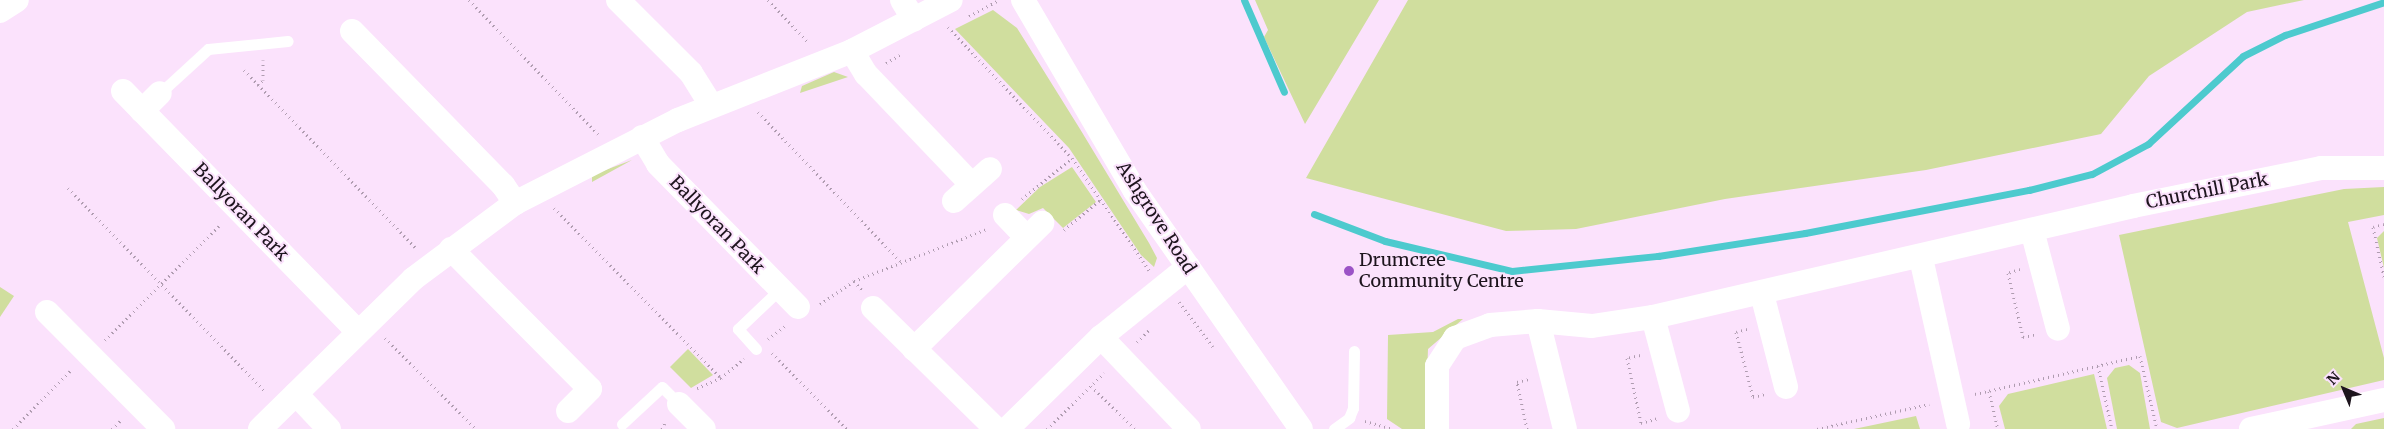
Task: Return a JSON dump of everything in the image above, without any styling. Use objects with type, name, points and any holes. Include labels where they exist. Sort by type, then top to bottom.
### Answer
[{"type":"street","points":[[0,10],[17,0]]},
{"type":"street","points":[[618,0],[691,73],[711,104]]},
{"type":"street","points":[[902,0],[914,20]]},
{"type":"street","points":[[260,429],[364,326],[432,264],[515,204],[642,137],[711,104],[852,51],[951,0]]},
{"type":"street","name":"Ashgrove Road","points":[[1023,0],[1135,191],[1301,429]]},
{"type":"street","points":[[352,31],[503,185],[515,204]]},
{"type":"street","points":[[852,51],[866,74],[972,186]]},
{"type":"street","name":"Ballyoran Park","points":[[123,92],[237,208],[364,326]]},
{"type":"street","points":[[142,111],[160,93]]},
{"type":"street","name":"Ballyoran Park","points":[[642,137],[658,164],[798,308]]},
{"type":"street","name":"Churchill Park","points":[[1437,429],[1437,366],[1455,338],[1490,325],[1538,321],[1592,326],[1653,317],[1921,258],[2032,230],[2321,168],[2384,168]]},
{"type":"street","points":[[954,202],[990,169]]},
{"type":"street","points":[[914,349],[1034,230],[1005,215]]},
{"type":"street","points":[[2032,230],[2058,329]]},
{"type":"street","points":[[451,249],[590,389],[568,411]]},
{"type":"street","points":[[1921,258],[1958,424]]},
{"type":"street","points":[[1007,429],[1101,337],[1188,267]]},
{"type":"street","points":[[1762,294],[1786,387]]},
{"type":"street","points":[[873,308],[996,429]]},
{"type":"street","points":[[47,312],[163,429]]},
{"type":"street","points":[[1653,317],[1678,411]]},
{"type":"street","points":[[1538,321],[1565,429]]},
{"type":"street","points":[[1101,337],[1190,429]]},
{"type":"street","points":[[2251,429],[2384,400]]},
{"type":"street","points":[[289,401],[329,429]]},
{"type":"street","points":[[680,404],[704,429]]},
{"type":"lane","points":[[160,93],[208,50],[288,41]]},
{"type":"lane","points":[[756,349],[738,329],[780,289]]},
{"type":"lane","points":[[1334,429],[1349,418],[1354,351]]},
{"type":"lane","points":[[622,424],[662,387],[680,404]]},
{"type":"path","points":[[469,0],[596,132],[611,153]]},
{"type":"path","points":[[768,0],[811,45],[820,64]]},
{"type":"path","points":[[948,27],[1072,158],[1162,287],[1215,350]]},
{"type":"path","points":[[258,85],[263,80],[263,43]]},
{"type":"path","points":[[244,70],[432,264]]},
{"type":"path","points":[[747,92],[761,117],[900,261]]},
{"type":"path","points":[[68,188],[161,284],[289,401]]},
{"type":"path","points":[[542,189],[556,211],[721,378]]},
{"type":"path","points":[[1034,230],[1065,230],[1100,200]]},
{"type":"path","points":[[13,429],[237,208]]},
{"type":"path","points":[[2384,224],[2373,227],[2384,277]]},
{"type":"path","points":[[2040,264],[2008,273],[2023,337],[2058,329]]},
{"type":"path","points":[[1770,324],[1736,332],[1753,397],[1786,387]]},
{"type":"path","points":[[364,326],[476,429]]},
{"type":"path","points":[[1662,350],[1627,358],[1641,423],[1678,411]]},
{"type":"path","points":[[770,351],[847,429]]},
{"type":"path","points":[[1817,429],[2140,356],[2157,429]]},
{"type":"path","points":[[2098,366],[2112,429]]},
{"type":"path","points":[[1070,367],[1136,429]]},
{"type":"path","points":[[1527,429],[1517,382],[1551,373]]},
{"type":"path","points":[[1989,391],[1998,429]]},
{"type":"path","points":[[1349,418],[1393,429]]},
{"type":"green space","points":[[1255,0],[1379,0],[1305,124],[1264,37],[1268,30]]},
{"type":"green space","points":[[1408,0],[2304,0],[2247,12],[2149,76],[2101,134],[1926,170],[1725,199],[1576,229],[1506,231],[1306,178]]},
{"type":"green space","points":[[993,10],[1017,28],[1149,243],[1157,258],[1154,267],[1141,255],[1069,148],[955,29]]},
{"type":"green space","points":[[834,72],[848,77],[800,93],[802,86]]},
{"type":"green space","points":[[632,160],[592,182],[592,175]]},
{"type":"green space","points":[[1072,167],[1096,202],[1063,228],[1043,208],[1029,214],[1016,210],[1040,187]]},
{"type":"green space","points":[[2384,187],[2384,215],[2348,222],[2384,358],[2384,380],[2177,428],[2161,422],[2119,235],[2344,189]]},
{"type":"green space","points":[[2384,231],[2384,268],[2377,238]]},
{"type":"green space","points":[[0,287],[14,296],[0,317]]},
{"type":"green space","points":[[1458,319],[1463,319],[1428,349],[1425,429],[1402,429],[1387,419],[1388,335],[1433,332]]},
{"type":"green space","points":[[688,349],[713,375],[691,388],[670,367]]},
{"type":"green space","points":[[2129,365],[2140,373],[2150,429],[2117,429],[2107,378],[2115,368]]},
{"type":"green space","points":[[2094,374],[2107,429],[2005,429],[1999,406],[2008,394]]},
{"type":"green space","points":[[1916,416],[1920,429],[1854,429]]},
{"type":"green space","points":[[2384,418],[2384,429],[2351,429],[2356,424]]},
{"type":"waterway","points":[[1244,0],[1284,92]]},
{"type":"waterway","points":[[1314,214],[1385,241],[1512,271],[1658,256],[1805,233],[2029,190],[2092,174],[2148,144],[2243,56],[2285,35],[2384,2]]},
{"type":"place","name":"Drumcree Community Centre","points":[[1349,271]]}]
